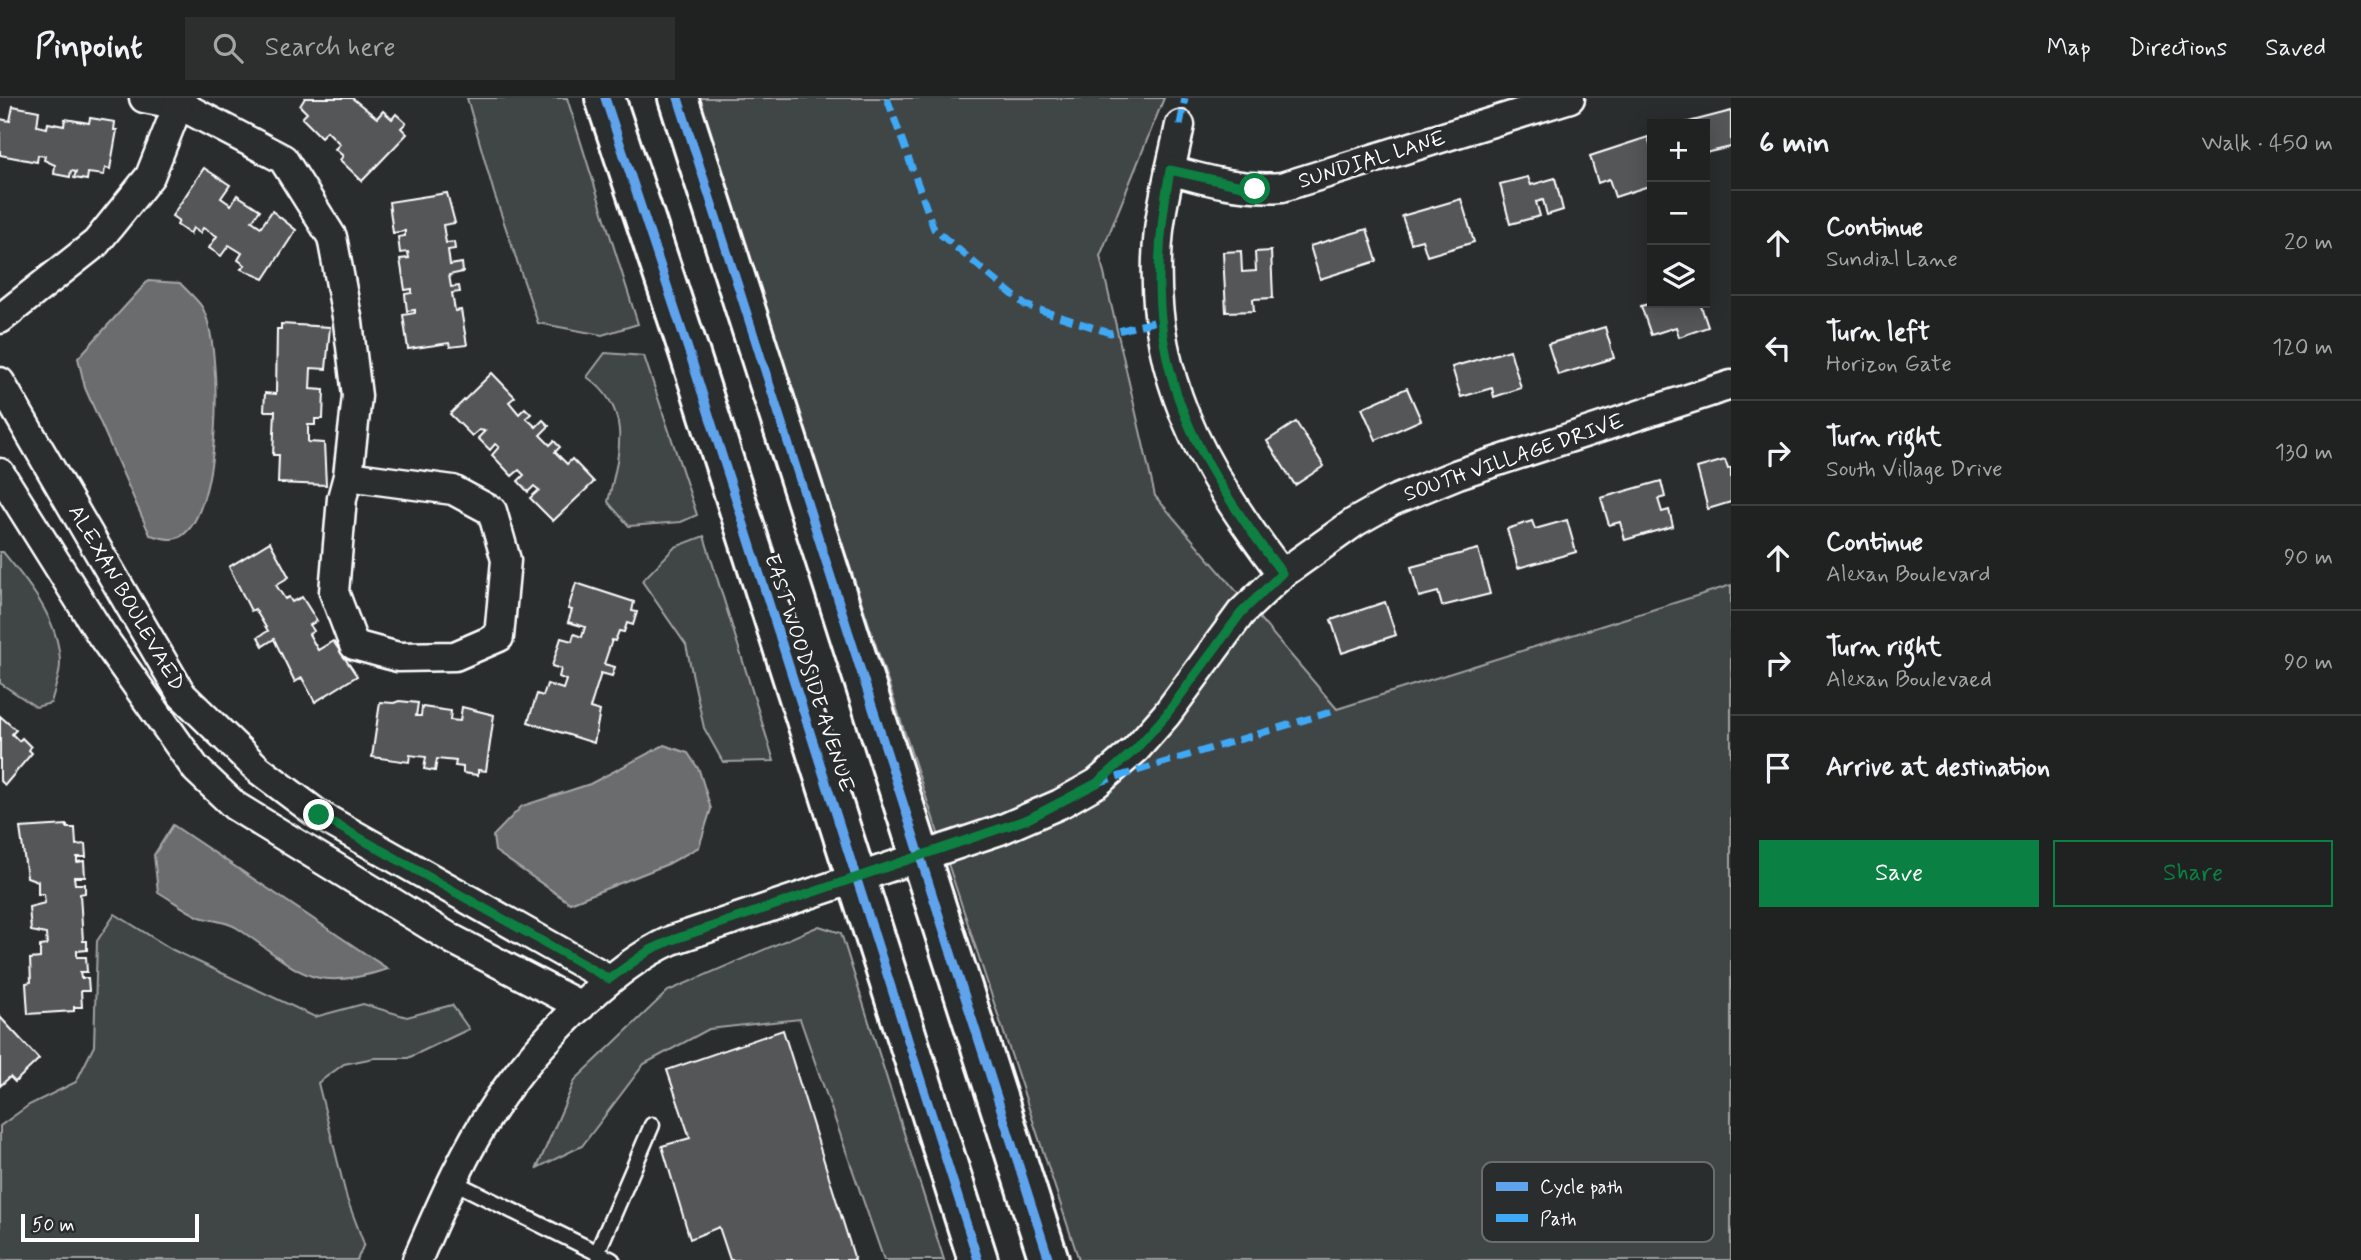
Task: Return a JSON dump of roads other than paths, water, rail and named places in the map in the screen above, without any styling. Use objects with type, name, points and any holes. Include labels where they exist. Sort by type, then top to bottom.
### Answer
[{"type":"main road","name":"EAST WOODSIDE AVENUE","points":[[605,98],[690,355],[978,1260]]},
{"type":"main road","points":[[677,98],[1049,1260]]},
{"type":"street","points":[[144,98],[181,101],[284,159],[332,237],[348,322],[357,396],[348,476],[342,498],[334,592],[354,645],[398,657],[455,656],[499,637],[506,560],[492,511],[453,490],[348,476]]},
{"type":"street","name":"SUNDIAL LANE","points":[[1170,170],[1226,185],[1255,189],[1282,187],[1570,98]]},
{"type":"street","points":[[0,319],[96,243],[150,176],[181,101]]},
{"type":"street","points":[[1180,125],[1159,230],[1158,274],[1166,357],[1178,404],[1215,480],[1282,573]]},
{"type":"street","name":"ALEXAN BOULEVAED","points":[[0,382],[182,695],[259,770],[319,815],[609,979]]},
{"type":"street","name":"SOUTH VILLAGE DRIVE","points":[[417,1260],[452,1181],[495,1106],[581,1006],[609,979],[650,950],[672,940],[1028,819],[1097,783],[1136,749],[1166,715],[1241,613],[1282,573],[1355,522],[1423,488],[1731,385]]},
{"type":"street","name":"ALEXAN BOULEVAED","points":[[0,473],[102,636],[196,769],[235,806],[452,939],[581,1006]]},
{"type":"street","points":[[270,827],[291,794]]},
{"type":"lane","points":[[597,1253],[652,1125]]},
{"type":"lane","points":[[452,1181],[611,1260]]}]
